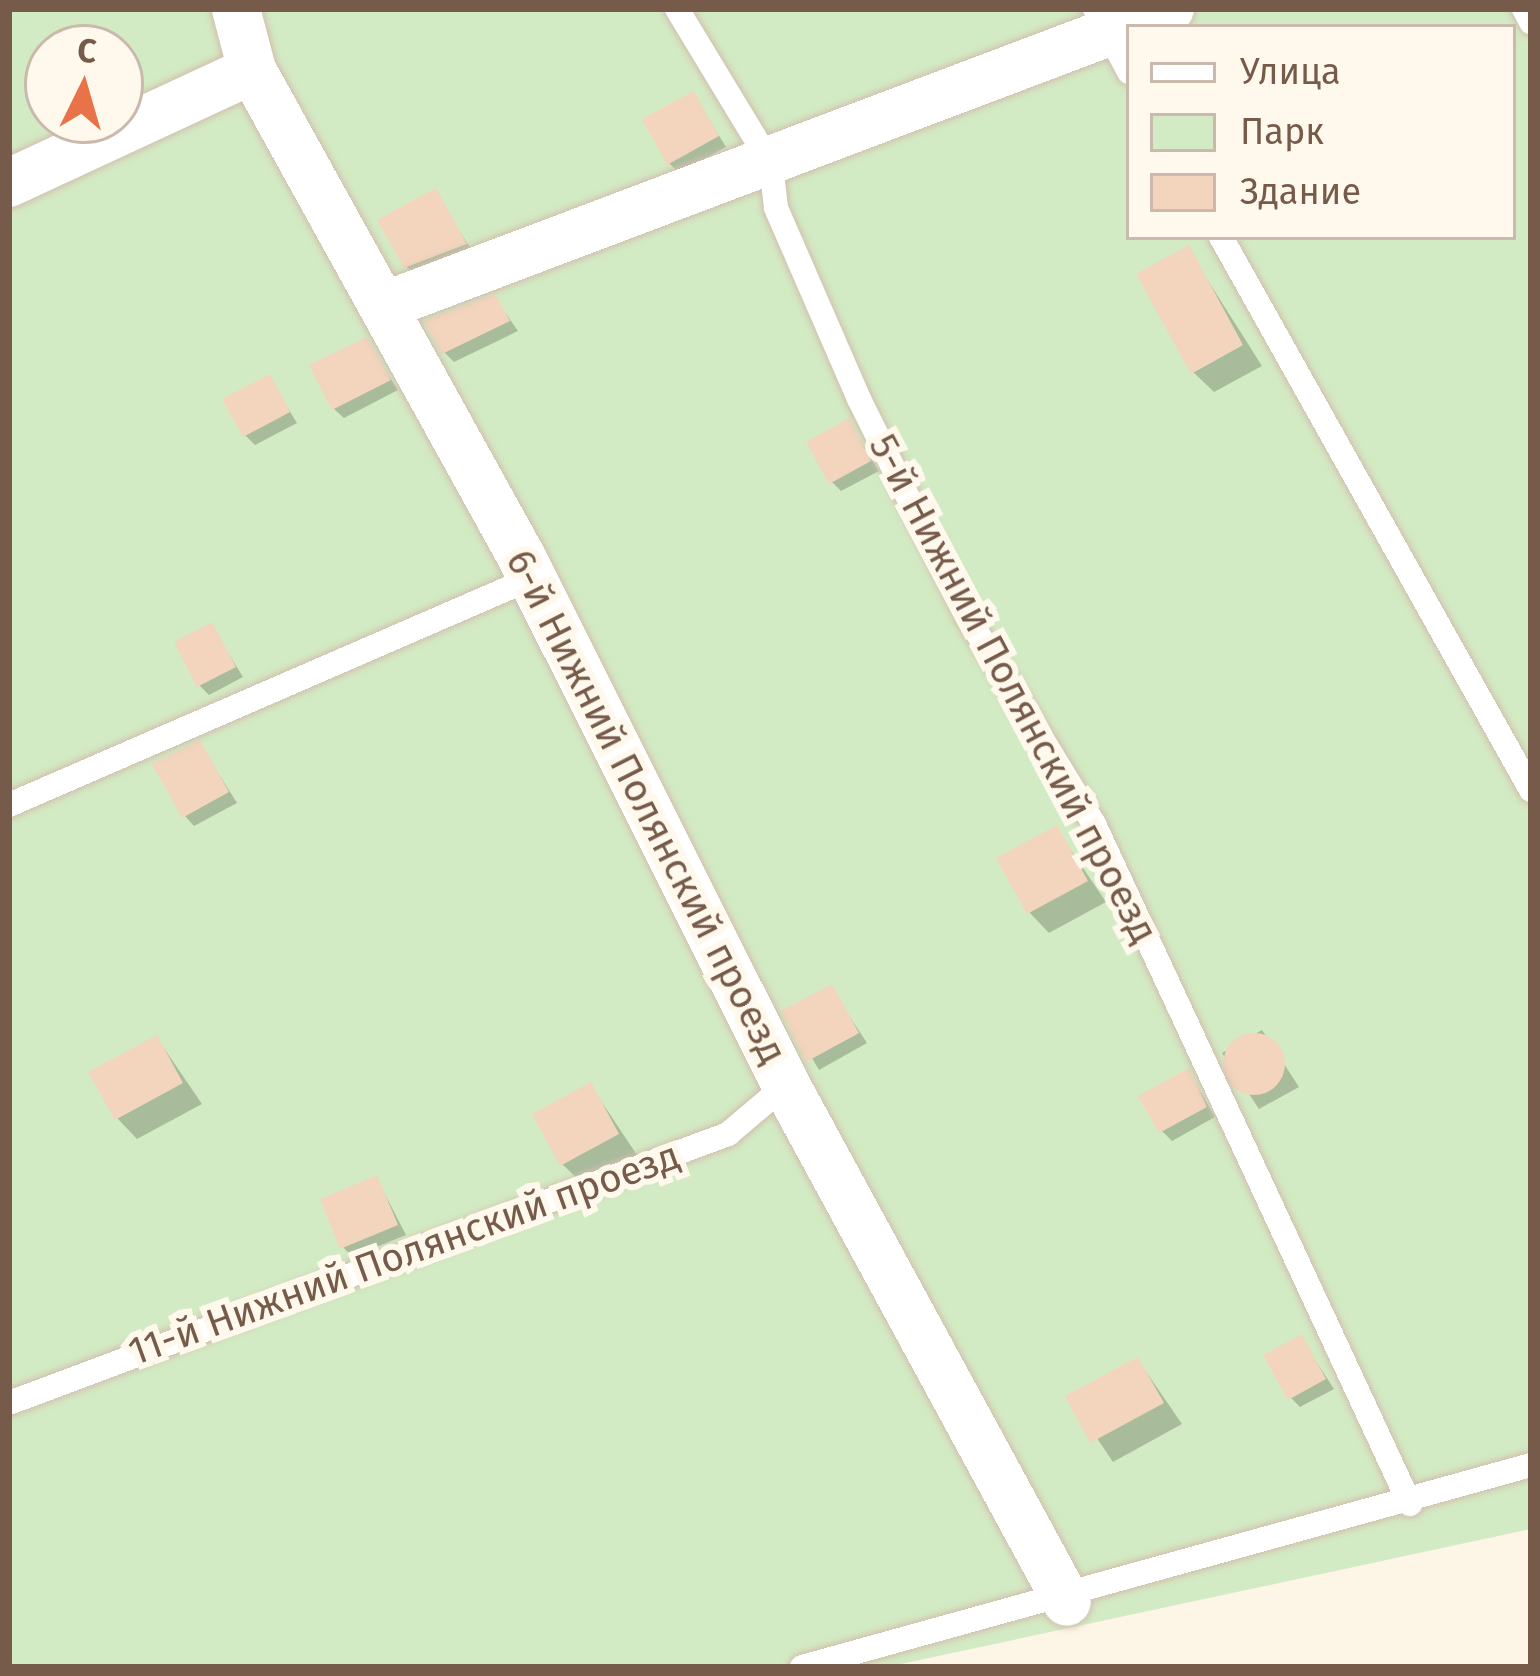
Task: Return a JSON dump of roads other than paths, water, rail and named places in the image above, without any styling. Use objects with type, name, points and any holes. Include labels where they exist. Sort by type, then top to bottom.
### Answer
[{"type":"street","name":"6-й Нижний Полянский проезд","points":[[236,9],[252,70],[532,578],[786,1085],[1066,1602]]},
{"type":"street","points":[[1140,24],[1171,9]]},
{"type":"street","points":[[384,306],[600,218],[771,164],[1111,38]]},
{"type":"street","points":[[9,183],[252,70]]},
{"type":"lane","name":"5-й Нижний Полянский проезд","points":[[677,9],[771,164],[776,208],[859,399],[967,616],[1094,824],[1410,1504]]},
{"type":"lane","points":[[1524,9],[1531,22]]},
{"type":"lane","points":[[1224,240],[1531,790]]},
{"type":"lane","points":[[9,806],[532,578]]},
{"type":"lane","name":"11-й Нижний Полянский проезд","points":[[9,1403],[728,1134],[786,1085]]},
{"type":"lane","points":[[802,1667],[1066,1602],[1531,1465]]}]
